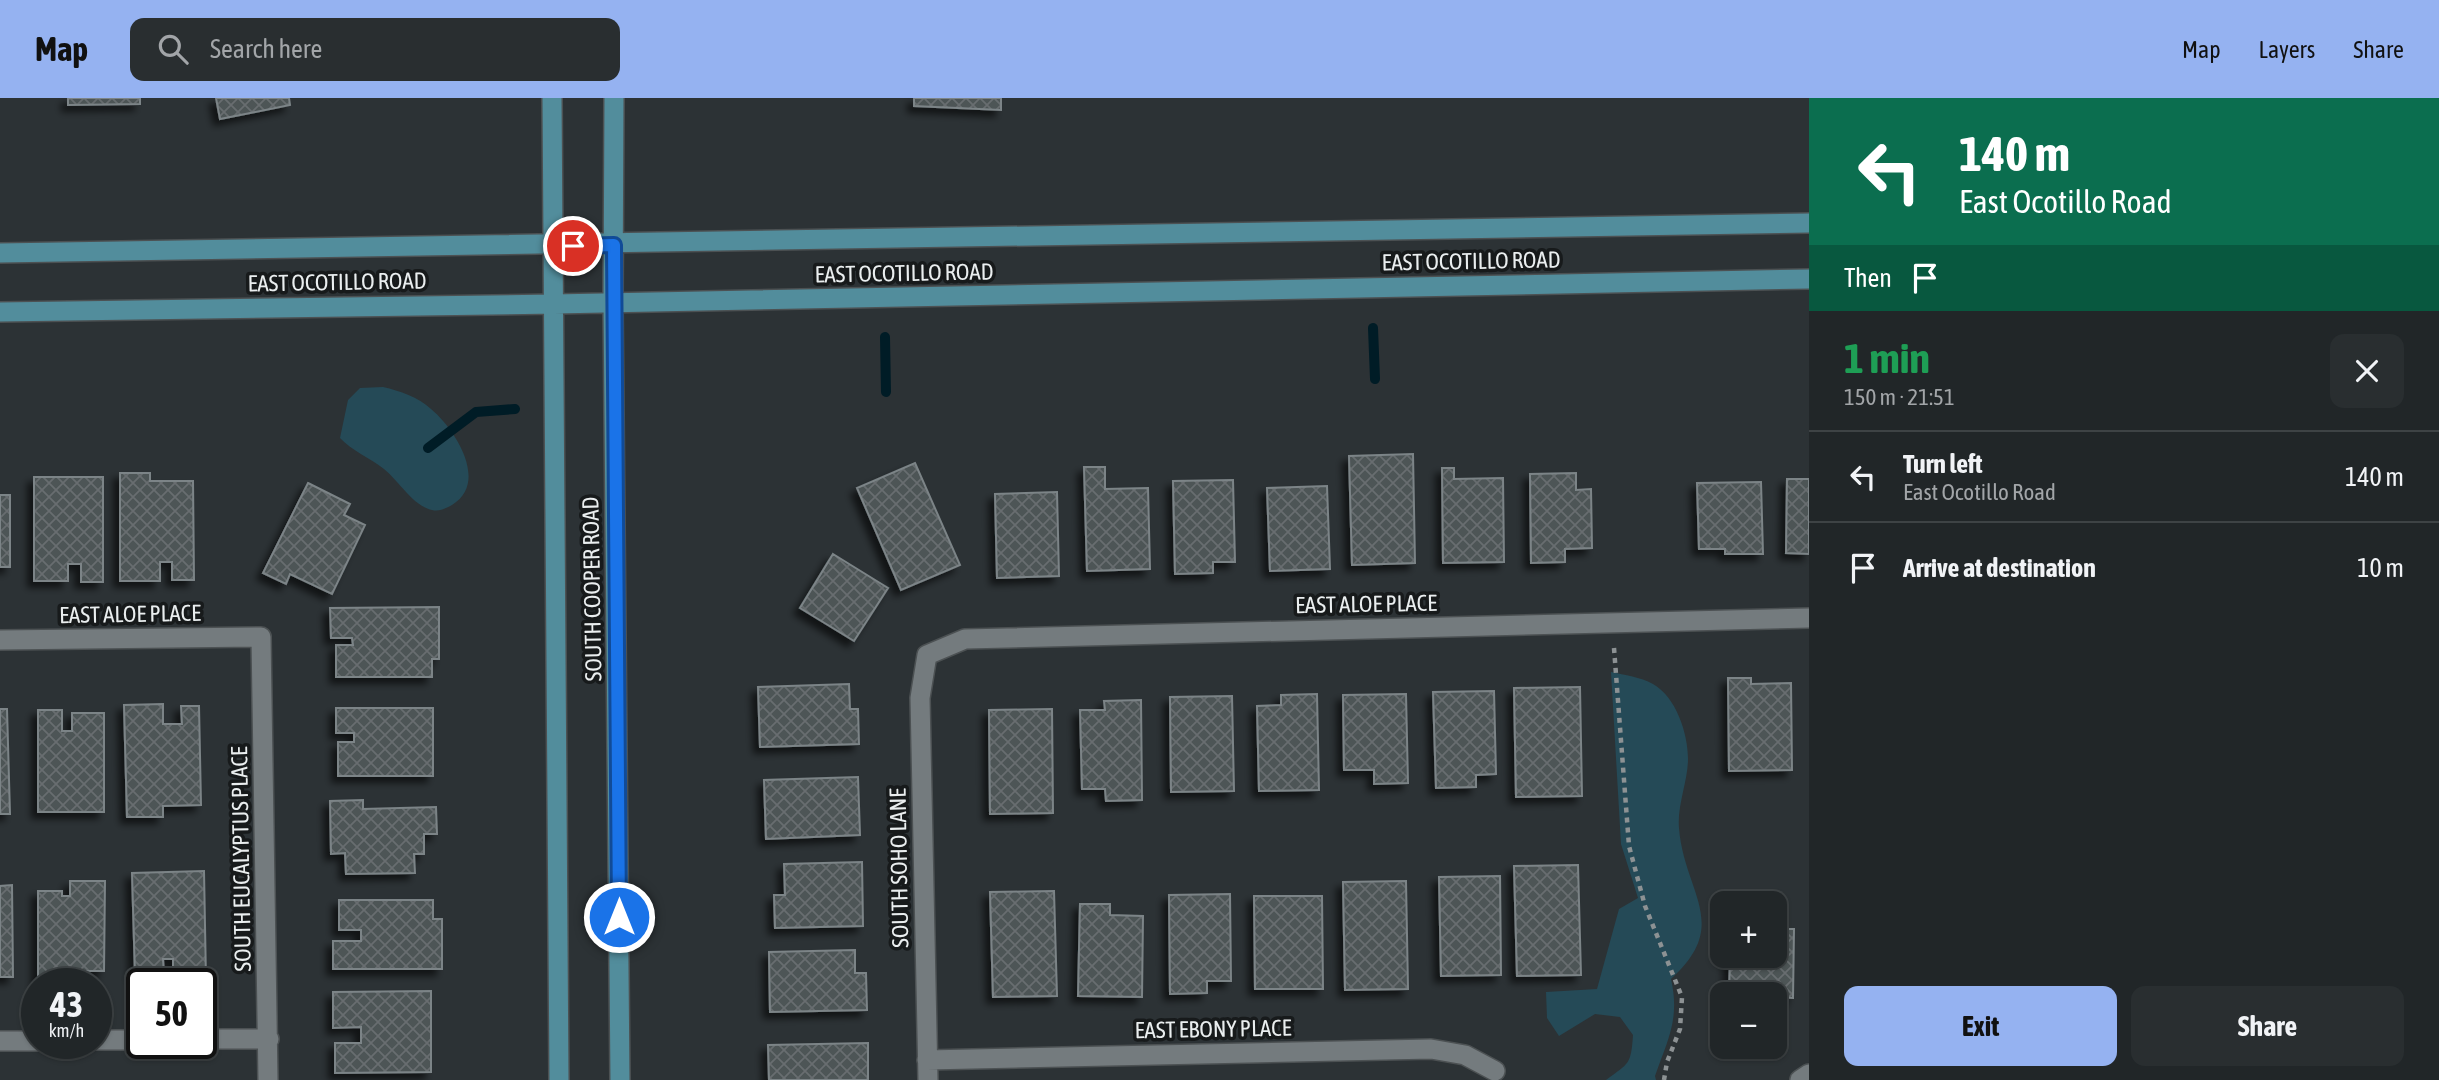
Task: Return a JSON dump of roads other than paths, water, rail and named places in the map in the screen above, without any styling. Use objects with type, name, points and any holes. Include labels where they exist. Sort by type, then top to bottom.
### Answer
[{"type":"main road","name":"SOUTH COOPER ROAD","points":[[552,98],[559,1080]]},
{"type":"main road","name":"SOUTH COOPER ROAD","points":[[614,98],[613,303],[620,1080]]},
{"type":"main road","name":"EAST OCOTILLO ROAD","points":[[0,253],[614,245],[972,235],[1809,223]]},
{"type":"main road","name":"EAST OCOTILLO ROAD","points":[[0,312],[613,303],[1809,279]]},
{"type":"street","name":"EAST ALOE PLACE","points":[[927,655],[965,639],[1809,618]]},
{"type":"street","name":"EAST ALOE PLACE","points":[[0,640],[261,636]]},
{"type":"street","name":"SOUTH EUCALYPTUS PLACE","points":[[261,636],[268,1080]]},
{"type":"street","name":"SOUTH SOHO LANE","points":[[927,655],[920,698],[928,1080]]},
{"type":"street","points":[[217,1039],[269,1039]]},
{"type":"street","points":[[0,1041],[21,1041]]},
{"type":"street","name":"EAST EBONY PLACE","points":[[928,1060],[1431,1049],[1465,1055],[1495,1071]]},
{"type":"street","points":[[1800,1080],[1809,1074]]},
{"type":"waterway","points":[[1373,328],[1375,379]]},
{"type":"waterway","points":[[885,337],[886,392]]},
{"type":"waterway","points":[[428,448],[476,412],[515,409]]}]
